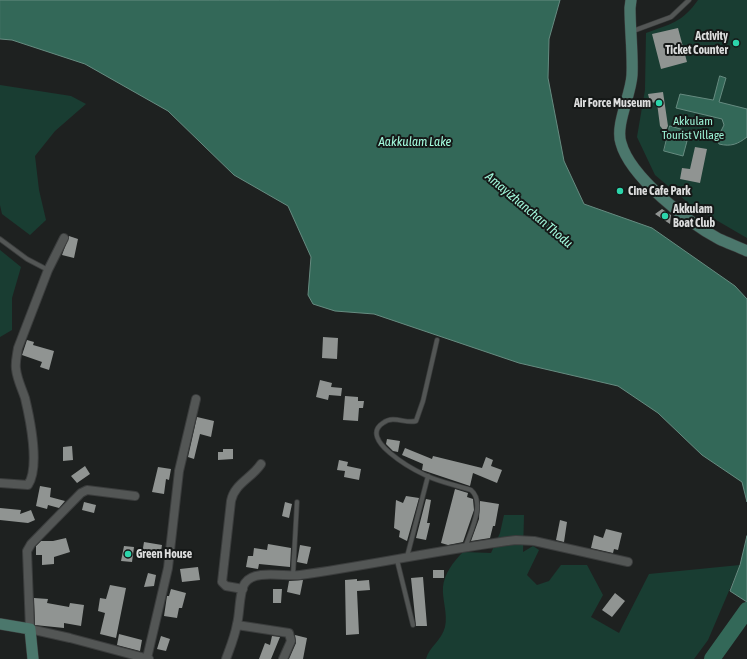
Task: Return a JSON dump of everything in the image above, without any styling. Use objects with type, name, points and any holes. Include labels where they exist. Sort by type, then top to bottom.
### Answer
[{"type":"main road","points":[[631,0],[630,32],[632,76],[621,127],[620,143],[629,162],[642,178],[671,207],[718,238],[747,251]]},
{"type":"main road","points":[[0,624],[30,629],[33,659]]},
{"type":"street","points":[[0,483],[28,485],[31,480],[34,454],[33,437],[25,399],[16,370],[16,360],[18,348],[48,270],[64,238]]},
{"type":"street","points":[[135,496],[87,490],[81,493],[31,544],[27,551],[30,629],[148,658],[168,568],[179,471],[196,398]]},
{"type":"street","points":[[243,588],[226,586],[222,582],[231,501],[234,491],[258,470],[261,464]]},
{"type":"street","points":[[226,659],[237,625],[243,588],[245,582],[253,576],[267,574],[293,576],[406,559],[516,540],[534,541],[628,562]]},
{"type":"street","points":[[237,625],[285,631],[289,633],[291,641],[283,659]]},
{"type":"lane","points":[[630,32],[670,17],[689,0]]},
{"type":"lane","points":[[0,239],[27,258],[48,270]]},
{"type":"lane","points":[[437,340],[423,401],[416,421],[411,422],[389,419],[382,423],[376,433],[377,439],[382,447],[428,476],[472,490],[476,494],[478,501],[477,509],[465,549]]},
{"type":"lane","points":[[406,559],[428,476]]},
{"type":"lane","points":[[293,576],[297,502]]},
{"type":"lane","points":[[397,560],[413,625]]},
{"type":"green space","name":"Akkulam Tourist Village","points":[[698,0],[747,0],[747,238],[692,206],[655,175],[637,137],[645,90],[646,33],[675,22],[686,14]]},
{"type":"green space","points":[[0,85],[71,96],[86,104],[55,131],[35,156],[39,190],[46,220],[30,235],[2,214],[0,205]]},
{"type":"green space","points":[[0,250],[21,267],[12,298],[12,330],[0,337]]},
{"type":"green space","points":[[504,515],[524,515],[523,552],[533,546],[539,550],[527,575],[537,585],[549,581],[561,565],[587,565],[603,595],[591,617],[619,633],[649,574],[740,565],[708,640],[694,659],[426,659],[445,627],[446,617],[443,587],[447,573],[463,552],[491,553],[500,533]]},
{"type":"water","name":"Aakkulam Lake","points":[[0,0],[560,0],[549,39],[548,78],[564,161],[584,204],[652,228],[735,286],[747,299],[747,502],[742,482],[702,455],[658,413],[618,386],[519,363],[374,314],[335,311],[313,304],[308,295],[311,257],[288,206],[234,175],[168,111],[85,64],[12,40],[0,39]]},
{"type":"water","points":[[720,76],[726,78],[719,102],[747,109],[747,137],[731,145],[719,144],[717,139],[724,125],[722,119],[676,108],[680,94],[713,100]]},
{"type":"water","points":[[670,126],[684,130],[681,140],[687,141],[683,156],[664,151]]},
{"type":"water","points":[[747,536],[747,602],[730,591],[740,565]]},
{"type":"building","points":[[678,28],[687,62],[661,69],[652,34]]},
{"type":"building","points":[[663,92],[668,126],[665,132],[660,126],[657,103],[650,102],[648,94]]},
{"type":"building","points":[[695,147],[707,149],[700,183],[680,179],[682,168],[690,169]]},
{"type":"building","name":"Akkulam Boat Club","points":[[662,209],[671,215],[670,224],[655,214]]},
{"type":"building","points":[[69,236],[78,239],[74,258],[62,255]]},
{"type":"building","points":[[323,337],[338,338],[337,359],[322,358]]},
{"type":"building","points":[[27,340],[34,342],[33,345],[54,351],[49,370],[40,367],[42,362],[22,355]]},
{"type":"building","points":[[320,380],[332,383],[331,387],[342,388],[341,396],[329,395],[328,400],[316,397]]},
{"type":"building","points":[[345,396],[358,397],[358,401],[364,401],[363,408],[359,408],[358,421],[343,420]]},
{"type":"building","points":[[197,417],[214,421],[211,437],[200,434],[194,459],[188,457]]},
{"type":"building","points":[[387,439],[400,441],[398,452],[393,451],[386,444]]},
{"type":"building","points":[[72,446],[73,460],[63,461],[63,447]]},
{"type":"building","points":[[405,448],[432,459],[433,456],[482,468],[486,457],[493,460],[491,466],[502,470],[497,483],[473,473],[470,486],[422,470],[423,464],[402,455]]},
{"type":"building","points":[[223,449],[233,449],[233,459],[218,460],[218,452],[223,452]]},
{"type":"building","points":[[339,460],[348,462],[347,466],[361,469],[359,480],[344,477],[345,471],[337,470]]},
{"type":"building","points":[[85,466],[90,474],[77,483],[71,476]]},
{"type":"building","points":[[158,467],[171,469],[169,480],[166,479],[164,494],[152,492]]},
{"type":"building","points":[[40,486],[51,488],[50,497],[65,501],[59,508],[48,505],[47,509],[36,506]]},
{"type":"building","points":[[455,489],[468,493],[467,497],[473,499],[474,510],[463,542],[448,545],[441,543]]},
{"type":"building","points":[[406,496],[419,498],[407,541],[399,537],[400,531],[394,528],[396,500],[403,503]]},
{"type":"building","points":[[426,499],[431,500],[427,523],[430,523],[426,540],[416,538]]},
{"type":"building","points":[[480,501],[499,504],[495,526],[493,526],[490,538],[471,541],[479,519]]},
{"type":"building","points":[[84,502],[96,505],[94,513],[82,510]]},
{"type":"building","points":[[285,502],[292,504],[289,518],[282,516]]},
{"type":"building","points":[[0,508],[21,510],[20,514],[31,510],[35,520],[28,523],[0,520]]},
{"type":"building","points":[[560,520],[567,522],[564,542],[556,540]]},
{"type":"building","points":[[606,529],[622,533],[618,550],[614,549],[613,553],[591,548],[594,535],[603,538]]},
{"type":"building","points":[[66,538],[70,552],[54,557],[54,564],[42,565],[42,555],[36,555],[36,546],[41,541],[53,541]]},
{"type":"building","points":[[144,542],[162,545],[160,558],[142,554]]},
{"type":"building","points":[[268,544],[291,548],[290,567],[259,564],[258,569],[246,567],[248,556],[253,556],[254,548],[267,550]]},
{"type":"building","points":[[300,545],[311,547],[307,564],[297,562]]},
{"type":"building","name":"Green House","points":[[124,546],[134,547],[132,562],[121,561]]},
{"type":"building","points":[[198,567],[200,580],[182,582],[180,569]]},
{"type":"building","points":[[433,570],[444,570],[444,578],[433,578]]},
{"type":"building","points":[[148,573],[156,575],[154,586],[144,587]]},
{"type":"building","points":[[423,577],[427,626],[416,626],[411,578]]},
{"type":"building","points":[[357,579],[357,581],[369,580],[370,590],[357,591],[359,634],[346,635],[345,580]]},
{"type":"building","points":[[303,580],[300,595],[287,592],[289,581]]},
{"type":"building","points":[[110,585],[126,588],[116,638],[100,634],[105,613],[98,611],[100,598],[106,599]]},
{"type":"building","points":[[171,589],[186,593],[182,608],[179,608],[177,618],[164,616],[167,596],[169,596]]},
{"type":"building","points":[[273,589],[282,589],[281,603],[273,603]]},
{"type":"building","points":[[615,593],[625,601],[612,617],[602,610]]},
{"type":"building","points":[[34,598],[48,599],[47,603],[69,607],[70,603],[84,605],[81,626],[64,623],[64,628],[35,625]]},
{"type":"building","points":[[119,634],[142,640],[140,651],[117,645]]},
{"type":"building","points":[[295,635],[307,638],[303,659],[289,659],[296,643]]},
{"type":"building","points":[[161,636],[170,639],[166,651],[157,649]]},
{"type":"building","points":[[272,636],[280,637],[271,659],[259,659],[265,643],[270,645]]},
{"type":"waterway","name":"Amayizhanchan Thodu","points":[[712,659],[747,610]]},
{"type":"place","name":"Activity Ticket Counter","points":[[736,43]]},
{"type":"place","name":"Air Force Museum","points":[[659,103]]},
{"type":"place","name":"Cine Cafe Park","points":[[620,191]]},
{"type":"place","name":"Akkulam Boat Club","points":[[665,216]]},
{"type":"place","name":"Green House","points":[[128,554]]}]
